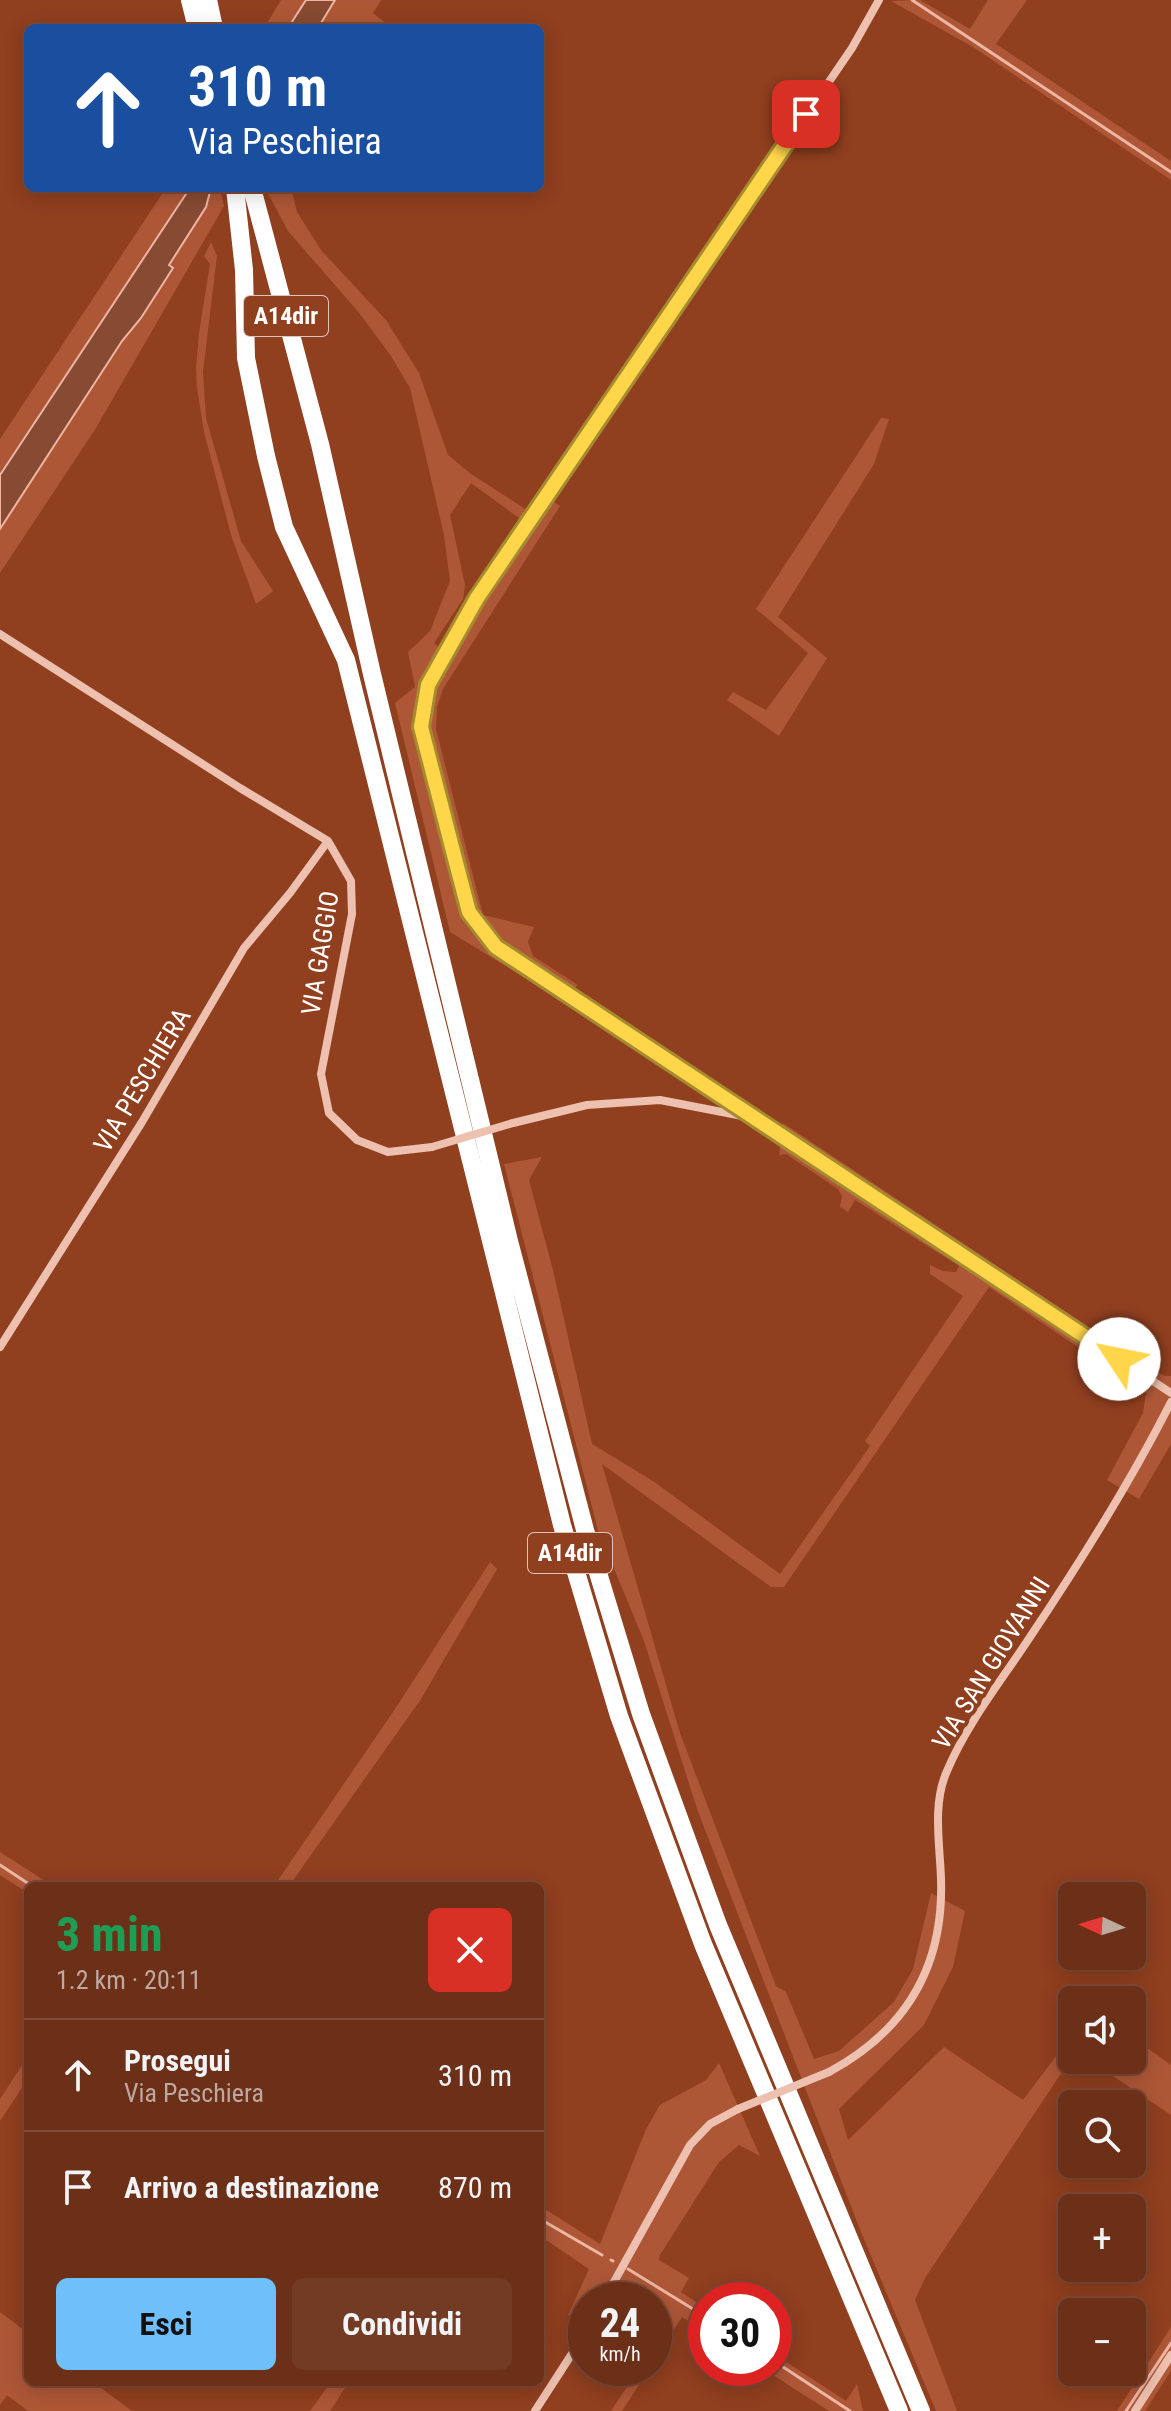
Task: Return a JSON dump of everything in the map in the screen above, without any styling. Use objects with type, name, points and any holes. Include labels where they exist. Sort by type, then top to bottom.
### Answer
[{"type":"highway","points":[[190,0],[196,24]]},
{"type":"highway","points":[[208,0],[213,24]]},
{"type":"highway","name":"A14dir","points":[[235,192],[244,270],[246,358],[266,456],[284,527],[346,660],[562,1525],[619,1716],[703,1944],[899,2411]]},
{"type":"highway","name":"A14dir","points":[[253,192],[320,444],[372,674],[509,1241],[590,1544],[641,1714],[718,1925],[921,2411]]},
{"type":"street","points":[[879,0],[852,48],[477,598],[428,685],[421,727],[469,912],[496,947],[1171,1393]]},
{"type":"street","name":"VIA GAGGIO","points":[[0,634],[233,784],[328,841],[351,881],[352,903],[321,1074],[329,1113],[357,1140],[388,1152],[432,1147],[587,1105],[660,1100],[758,1119]]},
{"type":"street","name":"VIA PESCHIERA","points":[[0,1347],[142,1122],[244,948],[328,841]]},
{"type":"street","name":"VIA SAN GIOVANNI","points":[[614,2282],[690,2145],[710,2124],[858,2057],[880,2038],[909,2003],[922,1981],[939,1924],[939,1814],[946,1772],[974,1723],[1117,1501],[1171,1402]]},
{"type":"street","points":[[1135,2411],[1171,2355]]},
{"type":"street","points":[[535,2411],[568,2360]]},
{"type":"shaded area","points":[[281,0],[306,0],[291,24],[266,24]]},
{"type":"shaded area","points":[[306,0],[335,0],[320,24],[291,24]]},
{"type":"shaded area","points":[[335,0],[381,0],[373,13],[387,24],[320,24]]},
{"type":"shaded area","points":[[920,0],[970,29],[988,0],[1027,0],[996,44],[1171,161],[1171,180],[973,47],[891,1]]},
{"type":"shaded area","points":[[163,192],[221,192],[224,206],[96,428],[0,573],[0,439]]},
{"type":"shaded area","points":[[187,192],[210,192],[206,207],[169,265],[173,268],[0,529],[0,475]]},
{"type":"shaded area","points":[[267,192],[292,192],[297,212],[321,250],[386,320],[419,373],[448,455],[471,474],[527,510],[541,493],[560,506],[443,689],[437,707],[436,729],[483,915],[534,927],[528,942],[533,956],[578,985],[561,1000],[450,932],[395,703],[415,687],[408,652],[430,631],[450,581],[444,535],[410,388],[360,314],[288,231]],"holes":[[[471,483],[523,521],[443,650],[434,643],[463,599],[465,585],[450,515]]]},
{"type":"shaded area","points":[[211,242],[217,256],[203,372],[206,418],[241,541],[273,591],[256,604],[231,535],[204,432],[197,388],[199,333],[210,264],[204,256]]},
{"type":"shaded area","points":[[881,418],[889,419],[874,464],[778,617],[827,658],[779,736],[727,700],[733,692],[766,710],[808,653],[756,609]]},
{"type":"shaded area","points":[[783,1123],[1153,1370],[1171,1376],[1171,1444],[1139,1499],[1107,1480],[1143,1413],[1146,1393],[989,1287],[784,1587],[771,1587],[602,1464],[680,1733],[776,1986],[786,1992],[814,2059],[839,2051],[894,2002],[913,1969],[931,1893],[965,1911],[953,1967],[924,2025],[839,2109],[848,2140],[944,2047],[1023,2100],[1058,2054],[1058,2074],[1061,2074],[925,2278],[915,2300],[957,2411],[936,2411],[861,2232],[697,1809],[644,1641],[598,1530],[504,1164],[542,1157],[529,1180],[553,1270],[592,1444],[653,1481],[780,1574],[870,1446],[865,1441],[963,1296],[930,1274],[930,1265],[943,1271],[956,1272],[959,1266],[855,1200],[848,1212],[840,1207],[842,1196],[838,1189],[786,1154],[779,1155]]},
{"type":"shaded area","points":[[490,1562],[497,1569],[421,1699],[292,1882],[277,1882],[395,1709]]},
{"type":"shaded area","points":[[0,1852],[47,1882],[24,1882],[24,1890],[0,1875]]},
{"type":"shaded area","points":[[1146,2047],[1171,2065],[1171,2115],[1146,2098],[1146,2090],[1134,2090],[1110,2074],[1146,2074]]},
{"type":"shaded area","points":[[24,2062],[24,2085],[0,2121],[0,2099]]},
{"type":"shaded area","points":[[719,2063],[760,2156],[739,2145],[719,2162],[660,2255],[659,2260],[689,2278],[681,2292],[688,2297],[688,2321],[682,2317],[672,2333],[672,2282],[583,2282],[589,2269],[544,2239],[544,2209],[600,2244],[646,2129],[660,2105],[706,2080]]},
{"type":"shaded area","points":[[0,2312],[24,2330],[24,2386],[98,2386],[132,2411],[28,2411],[7,2395],[0,2405]]},
{"type":"shaded area","points":[[1171,2327],[1171,2371],[1145,2411],[1117,2411],[1133,2386],[1146,2386],[1146,2366]]},
{"type":"shaded area","points":[[792,2366],[846,2401],[857,2384],[863,2411],[829,2411],[790,2386]]},
{"type":"shaded area","points":[[328,2386],[346,2386],[330,2411],[310,2411]]},
{"type":"shaded area","points":[[627,2386],[638,2386],[622,2411],[611,2411]]},
{"type":"waterway","points":[[912,0],[1171,172]]},
{"type":"waterway","points":[[0,1865],[26,1882]]},
{"type":"waterway","points":[[544,2221],[602,2255]]},
{"type":"waterway","points":[[628,2269],[688,2306]]},
{"type":"waterway","points":[[1126,2411],[1171,2343]]},
{"type":"waterway","points":[[792,2373],[850,2411]]},
{"type":"route","points":[[806,114],[477,598],[428,685],[421,727],[469,912],[496,947],[1119,1359]]}]
